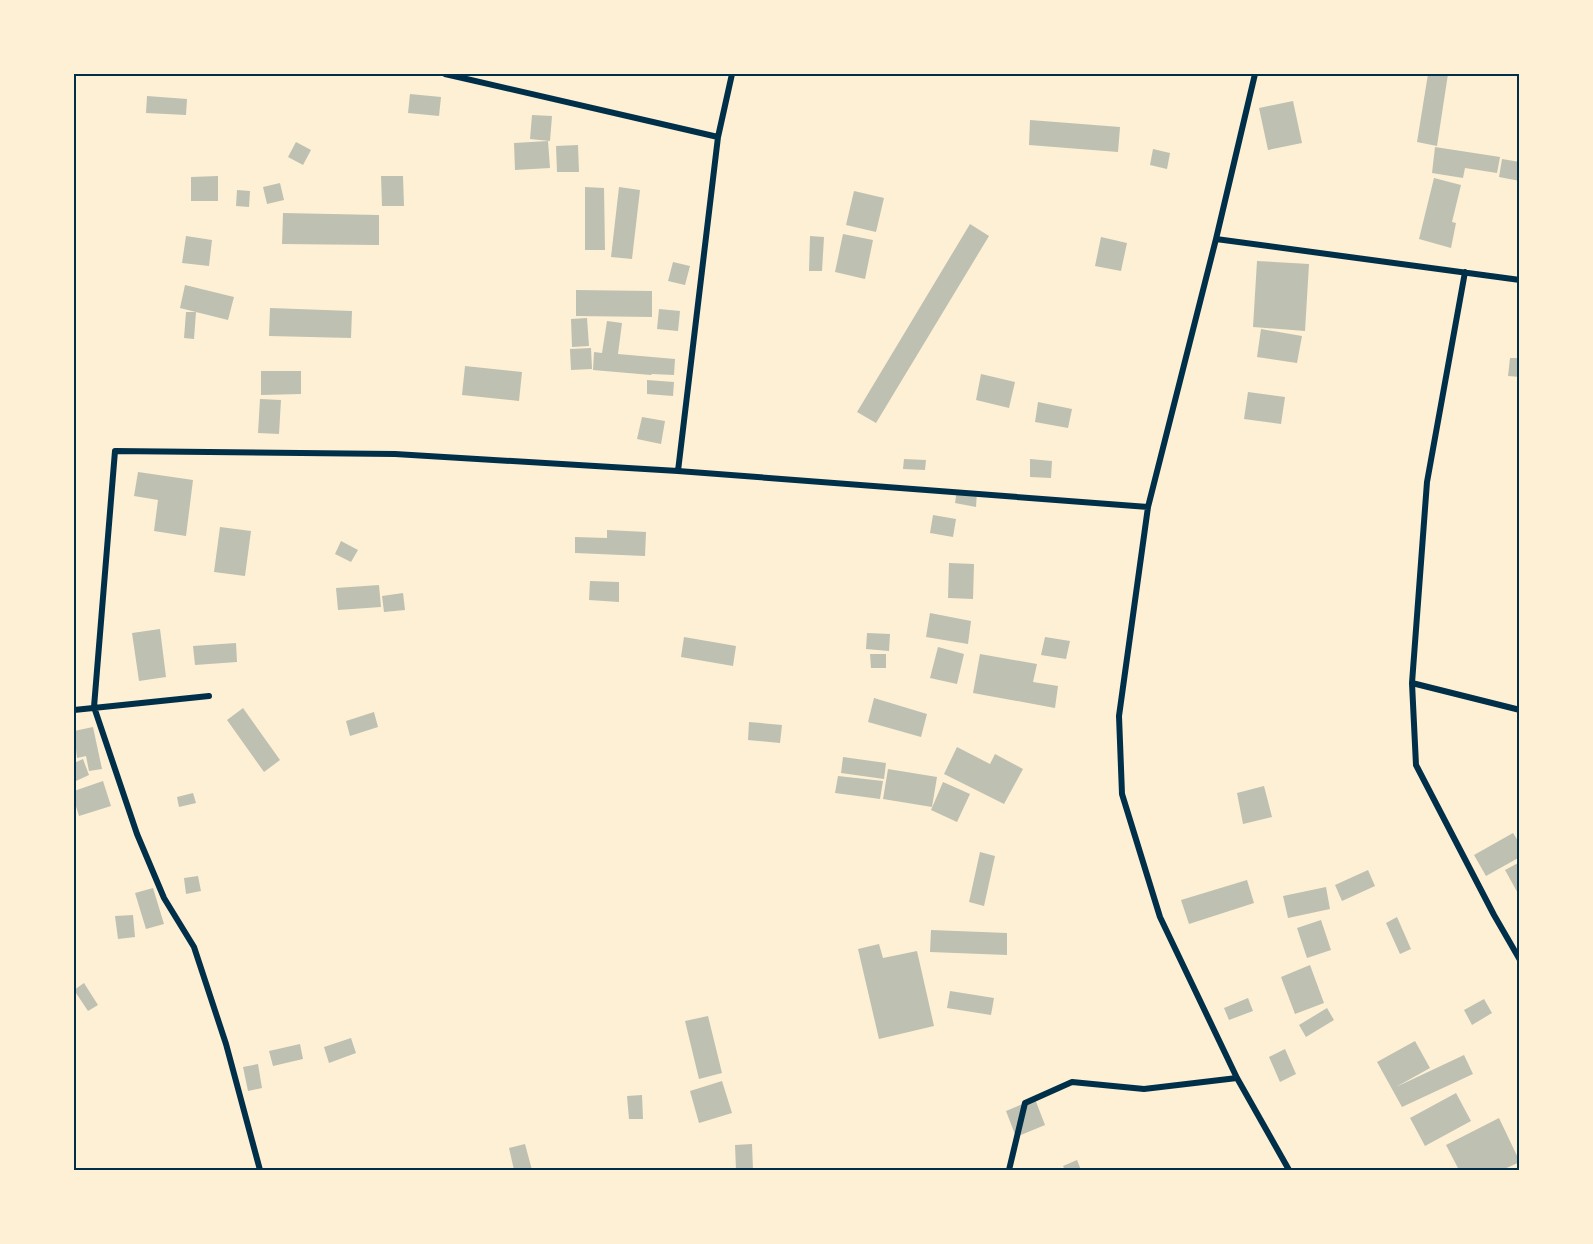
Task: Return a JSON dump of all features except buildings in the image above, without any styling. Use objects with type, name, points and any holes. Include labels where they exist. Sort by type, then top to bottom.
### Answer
[{"type":"street","points":[[445,74],[718,136]]},
{"type":"street","points":[[678,471],[718,136],[732,74]]},
{"type":"street","points":[[1255,74],[1148,507],[1119,716],[1122,794],[1160,917],[1237,1078],[1289,1170]]},
{"type":"street","points":[[1216,239],[1520,280]]},
{"type":"street","points":[[1465,272],[1427,482],[1412,683],[1416,765],[1520,960]]},
{"type":"street","points":[[260,1170],[226,1044],[198,958],[194,947],[164,898],[137,834],[94,707],[115,452],[395,454],[678,471],[1148,507]]},
{"type":"street","points":[[1412,683],[1520,710]]},
{"type":"street","points":[[74,710],[209,696]]},
{"type":"street","points":[[1009,1170],[1024,1103],[1072,1082],[1144,1089],[1237,1078]]}]
